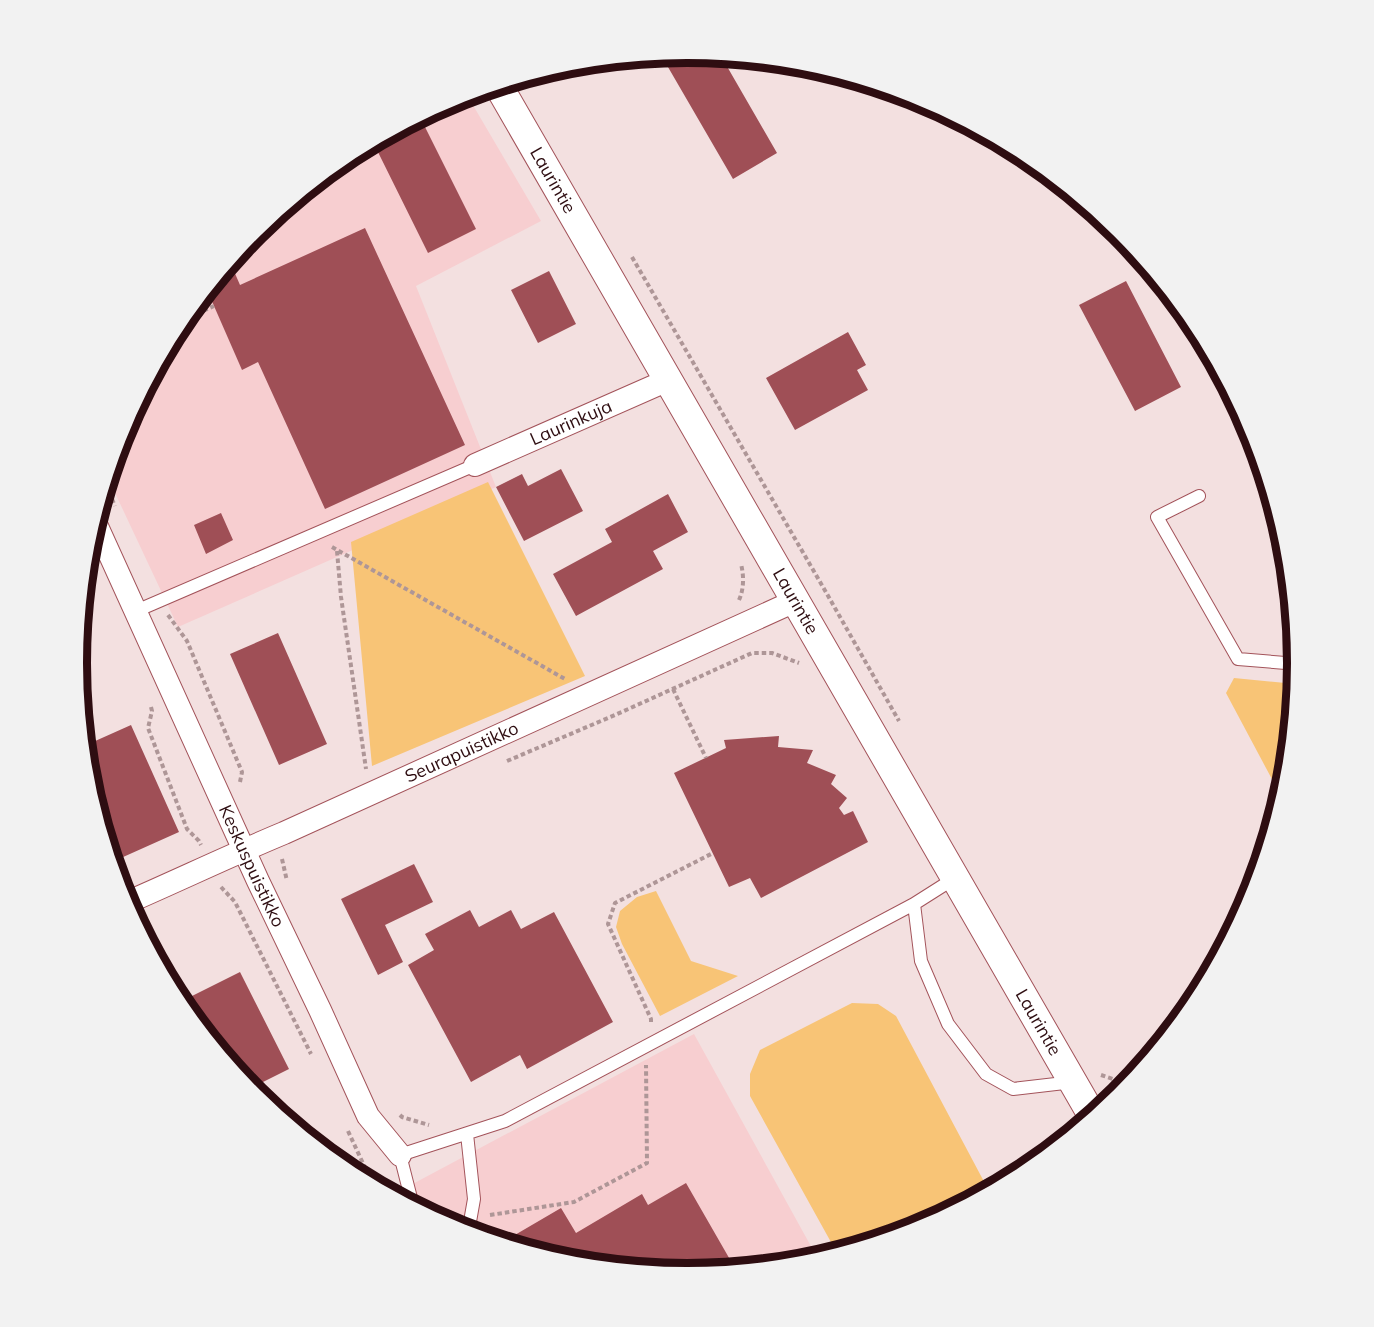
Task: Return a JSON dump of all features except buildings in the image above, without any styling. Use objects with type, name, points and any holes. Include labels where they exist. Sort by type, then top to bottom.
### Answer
[{"type":"street","name":"Laurintie","points":[[502,92],[957,878],[1085,1078],[1091,1108]]},
{"type":"street","name":"Laurinkuja","points":[[475,465],[668,380]]},
{"type":"street","name":"Keskuspuistikko","points":[[100,536],[368,1116],[400,1155]]},
{"type":"street","name":"Seurapuistikko","points":[[135,899],[795,601]]},
{"type":"lane","points":[[136,611],[475,465]]},
{"type":"lane","points":[[1199,496],[1157,517],[1238,659],[1288,663]]},
{"type":"lane","points":[[400,1155],[505,1121],[914,904],[957,878]]},
{"type":"lane","points":[[914,904],[921,962],[948,1024],[986,1074],[1013,1089],[1085,1078]]},
{"type":"lane","points":[[467,1134],[474,1199],[470,1223]]},
{"type":"lane","name":"Keskuspuistikko","points":[[400,1155],[411,1196]]},
{"type":"path","points":[[201,312],[214,306]]},
{"type":"path","points":[[111,496],[115,506]]},
{"type":"path","points":[[312,535],[571,682]]},
{"type":"path","points":[[337,550],[341,597],[367,774]]},
{"type":"path","points":[[158,601],[187,641],[242,772],[239,787]]},
{"type":"path","points":[[673,689],[706,758]]},
{"type":"path","points":[[148,701],[152,711],[148,728],[187,829],[199,841],[221,888],[235,902],[246,922],[314,1060]]},
{"type":"path","points":[[284,833],[289,838],[282,857],[288,885]]},
{"type":"path","points":[[688,866],[713,853]]},
{"type":"path","points":[[1085,1078],[1117,1082]]},
{"type":"path","points":[[394,1109],[402,1117],[429,1125],[454,1119],[467,1134]]},
{"type":"path","points":[[344,1124],[367,1171]]},
{"type":"shaded area","points":[[472,103],[541,221],[416,286],[496,487],[178,627],[113,488],[132,434],[167,363],[211,298],[262,239],[291,212],[353,164],[387,143],[421,125]]},
{"type":"shaded area","points":[[488,482],[585,676],[372,766],[351,542]]},
{"type":"shaded area","points":[[1234,678],[1287,683],[1282,742],[1275,785],[1226,693]]},
{"type":"shaded area","points":[[656,891],[691,961],[738,976],[660,1016],[622,944],[616,927],[620,911],[637,897]]},
{"type":"shaded area","points":[[852,1003],[878,1004],[896,1016],[986,1185],[917,1218],[833,1246],[750,1096],[750,1074],[760,1050]]},
{"type":"shaded area","points":[[694,1034],[813,1250],[726,1263],[648,1263],[609,1259],[532,1244],[494,1232],[457,1218],[400,1191]]}]
